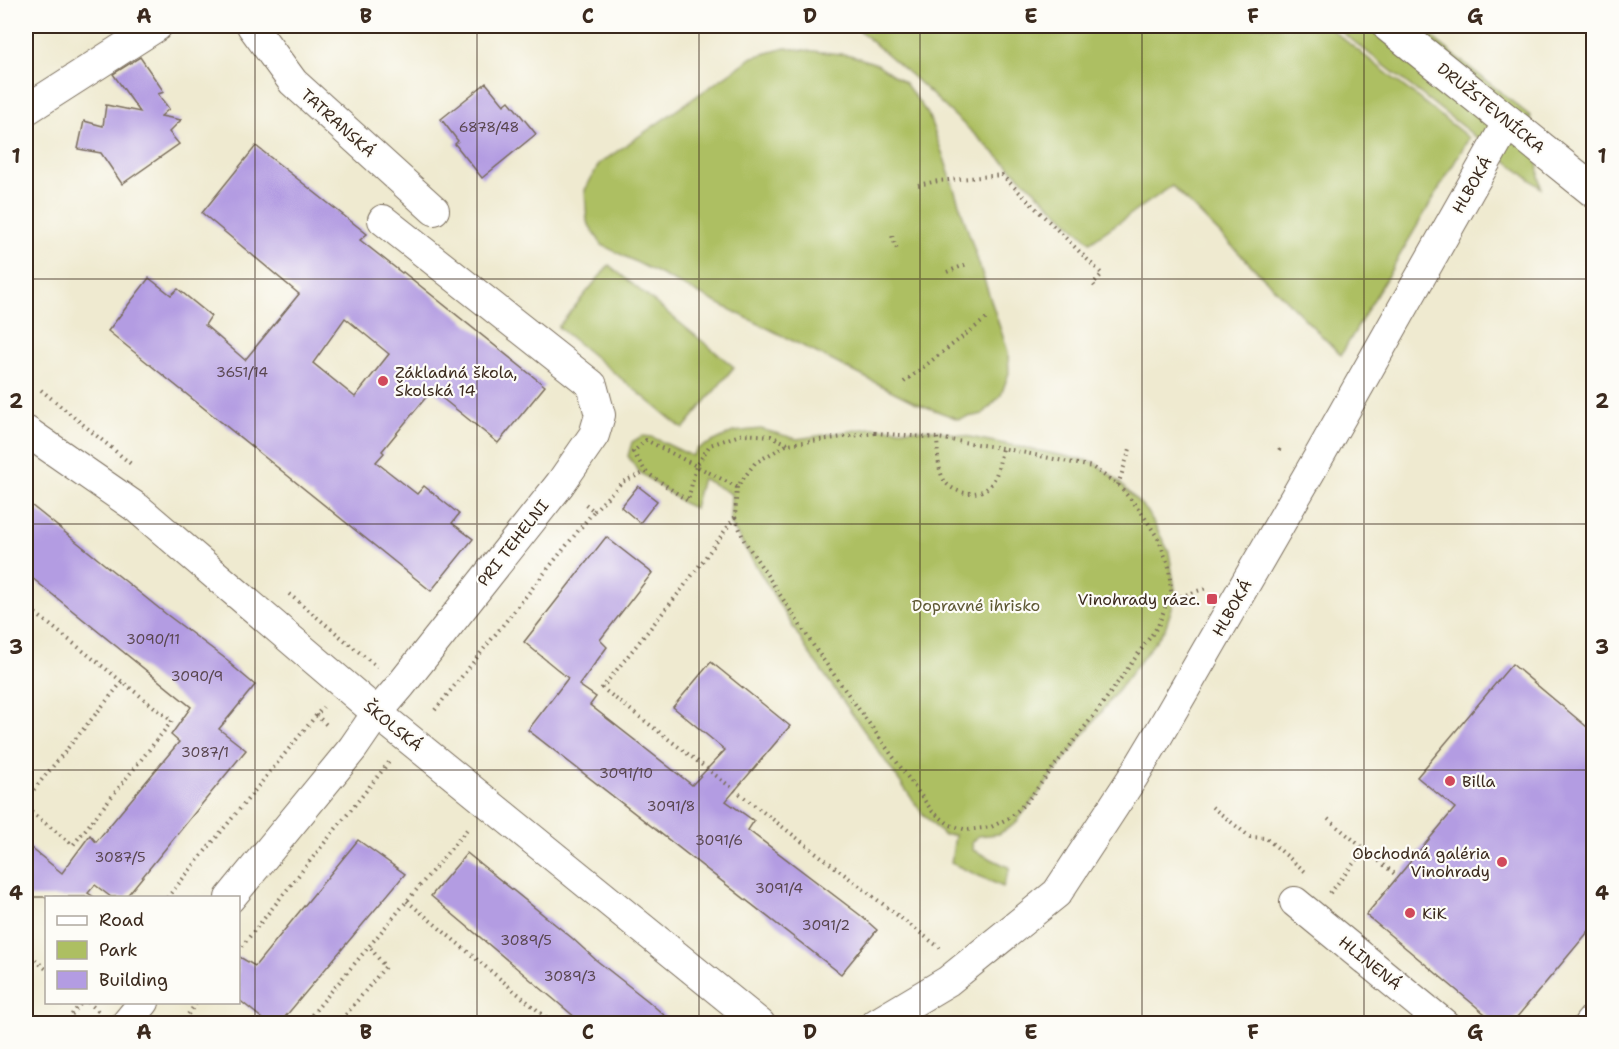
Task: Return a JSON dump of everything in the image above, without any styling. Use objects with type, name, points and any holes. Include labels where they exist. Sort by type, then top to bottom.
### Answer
[{"type":"main road","name":"DRUŽSTEVNÍCKA","points":[[1389,26],[1593,191]]},
{"type":"street","points":[[26,110],[157,26]]},
{"type":"street","name":"TATRANSKÁ","points":[[252,26],[293,82],[434,210]]},
{"type":"street","name":"HLBOKÁ","points":[[876,1023],[948,981],[1058,893],[1151,747],[1508,122]]},
{"type":"street","name":"PRI TEHELNI","points":[[231,896],[353,748],[377,713],[560,484],[594,435],[600,415],[592,385],[383,219]]},
{"type":"street","name":"ŠKOLSKÁ","points":[[26,431],[136,508],[377,713],[760,1023]]},
{"type":"street","name":"HLINENÁ","points":[[1295,902],[1444,1023]]},
{"type":"street","points":[[126,1023],[142,1004]]},
{"type":"street","points":[[1588,1023],[1593,1018]]},
{"type":"path","points":[[918,185],[1002,175],[1102,274],[1093,285],[1097,289]]},
{"type":"path","points":[[892,236],[897,249]]},
{"type":"path","points":[[947,272],[967,264]]},
{"type":"path","points":[[904,382],[987,318]]},
{"type":"path","points":[[875,433],[937,438],[1002,448],[1092,467],[1118,485],[1140,510],[1159,540],[1169,567],[1171,592],[1158,626],[1101,706],[1028,800],[1011,817],[991,826],[967,830],[950,825],[932,811],[817,651],[744,540],[735,518],[737,488],[755,463],[788,444],[875,433]]},
{"type":"path","points":[[737,488],[696,466],[646,440],[633,452],[646,472],[688,501],[696,466],[710,445],[743,434],[771,436],[788,444]]},
{"type":"path","points":[[937,438],[939,469],[946,484],[964,493],[980,493],[991,485],[998,471],[1002,448]]},
{"type":"path","points":[[1118,485],[1131,446]]},
{"type":"path","points":[[435,710],[594,511],[622,482],[646,472]]},
{"type":"path","points":[[560,484],[594,511]]},
{"type":"path","points":[[735,518],[682,589],[602,688],[946,952]]},
{"type":"path","points":[[1168,601],[1211,586]]},
{"type":"path","points":[[26,606],[172,722],[73,845],[26,808]]},
{"type":"path","points":[[26,799],[122,682]]},
{"type":"path","points":[[169,896],[328,701]]},
{"type":"path","points":[[316,715],[329,727]]},
{"type":"path","points":[[240,948],[382,769]]},
{"type":"path","points":[[1212,807],[1250,837],[1266,838],[1313,879]]},
{"type":"path","points":[[1328,819],[1396,875]]},
{"type":"path","points":[[304,1023],[473,822]]},
{"type":"path","points":[[1324,899],[1365,849]]},
{"type":"path","points":[[407,901],[554,1023]]},
{"type":"path","points":[[338,1023],[385,967],[369,946]]},
{"type":"path","points":[[26,952],[45,968]]},
{"type":"path","points":[[64,1023],[80,1004]]},
{"type":"path","points":[[181,1023],[195,1004]]},
{"type":"green space","points":[[854,26],[1327,26],[1469,138],[1341,355],[1172,186],[1090,242],[913,77]]},
{"type":"green space","points":[[1334,26],[1418,26],[1530,116],[1541,188]]},
{"type":"green space","points":[[785,48],[850,55],[877,64],[905,83],[928,114],[1008,352],[1009,373],[1001,395],[983,414],[958,419],[916,403],[602,245],[587,222],[585,190],[599,164],[753,57]]},
{"type":"green space","points":[[609,265],[734,367],[683,429],[558,327]]},
{"type":"green space","name":"Dopravné ihrisko","points":[[870,428],[935,430],[1094,462],[1118,481],[1148,512],[1169,552],[1176,596],[1165,629],[1015,824],[999,834],[978,836],[972,843],[973,850],[1010,868],[1003,887],[951,863],[955,835],[943,835],[922,813],[807,650],[730,523],[731,494],[702,478],[694,508],[683,503],[638,471],[628,456],[632,442],[642,436],[652,437],[692,456],[697,449],[733,432],[761,429],[797,439]]},
{"type":"building","points":[[140,57],[164,92],[158,94],[169,109],[161,116],[181,120],[169,132],[179,144],[122,184],[101,153],[78,149],[84,121],[103,126],[106,105],[140,112],[113,74]]},
{"type":"building","points":[[486,83],[504,105],[509,101],[536,134],[482,178],[455,144],[458,141],[441,119]]},
{"type":"building","points":[[256,146],[367,234],[360,240],[545,386],[498,443],[432,390],[382,451],[384,453],[376,462],[417,494],[424,486],[459,514],[452,523],[473,539],[431,591],[108,331],[149,278],[171,295],[178,289],[211,316],[205,325],[245,360],[299,294],[202,213]],"holes":[[[345,318],[389,354],[355,397],[313,363]]]},
{"type":"building","points":[[638,486],[657,501],[640,523],[621,507]]},
{"type":"building","points":[[26,501],[166,614],[230,662],[255,685],[219,729],[246,750],[127,896],[110,896],[95,885],[88,893],[92,896],[26,897],[26,844],[62,873],[90,835],[96,842],[179,742],[171,735],[191,707],[26,573]]},
{"type":"building","points":[[606,537],[652,573],[600,640],[607,647],[579,685],[596,697],[590,705],[692,785],[725,750],[673,707],[711,662],[790,726],[726,801],[754,821],[748,830],[877,930],[841,974],[528,730],[568,678],[524,642]]},
{"type":"building","name":"Obchodná galéria Vinohrady","points":[[1512,664],[1593,732],[1593,926],[1512,1023],[1496,1023],[1366,915],[1455,808],[1417,777]]},
{"type":"building","points":[[358,840],[405,874],[280,1023],[268,1023],[240,1001],[240,957],[255,966]]},
{"type":"building","points":[[467,853],[673,1023],[582,1023],[431,896]]},
{"type":"place","name":"Základná škola, Školská 14","points":[[383,381]]},
{"type":"place","name":"Vinohrady rázc.","points":[[1212,599]]},
{"type":"place","name":"Billa","points":[[1450,781]]},
{"type":"place","name":"Obchodná galéria Vinohrady","points":[[1502,862]]},
{"type":"place","name":"KiK","points":[[1410,913]]}]
